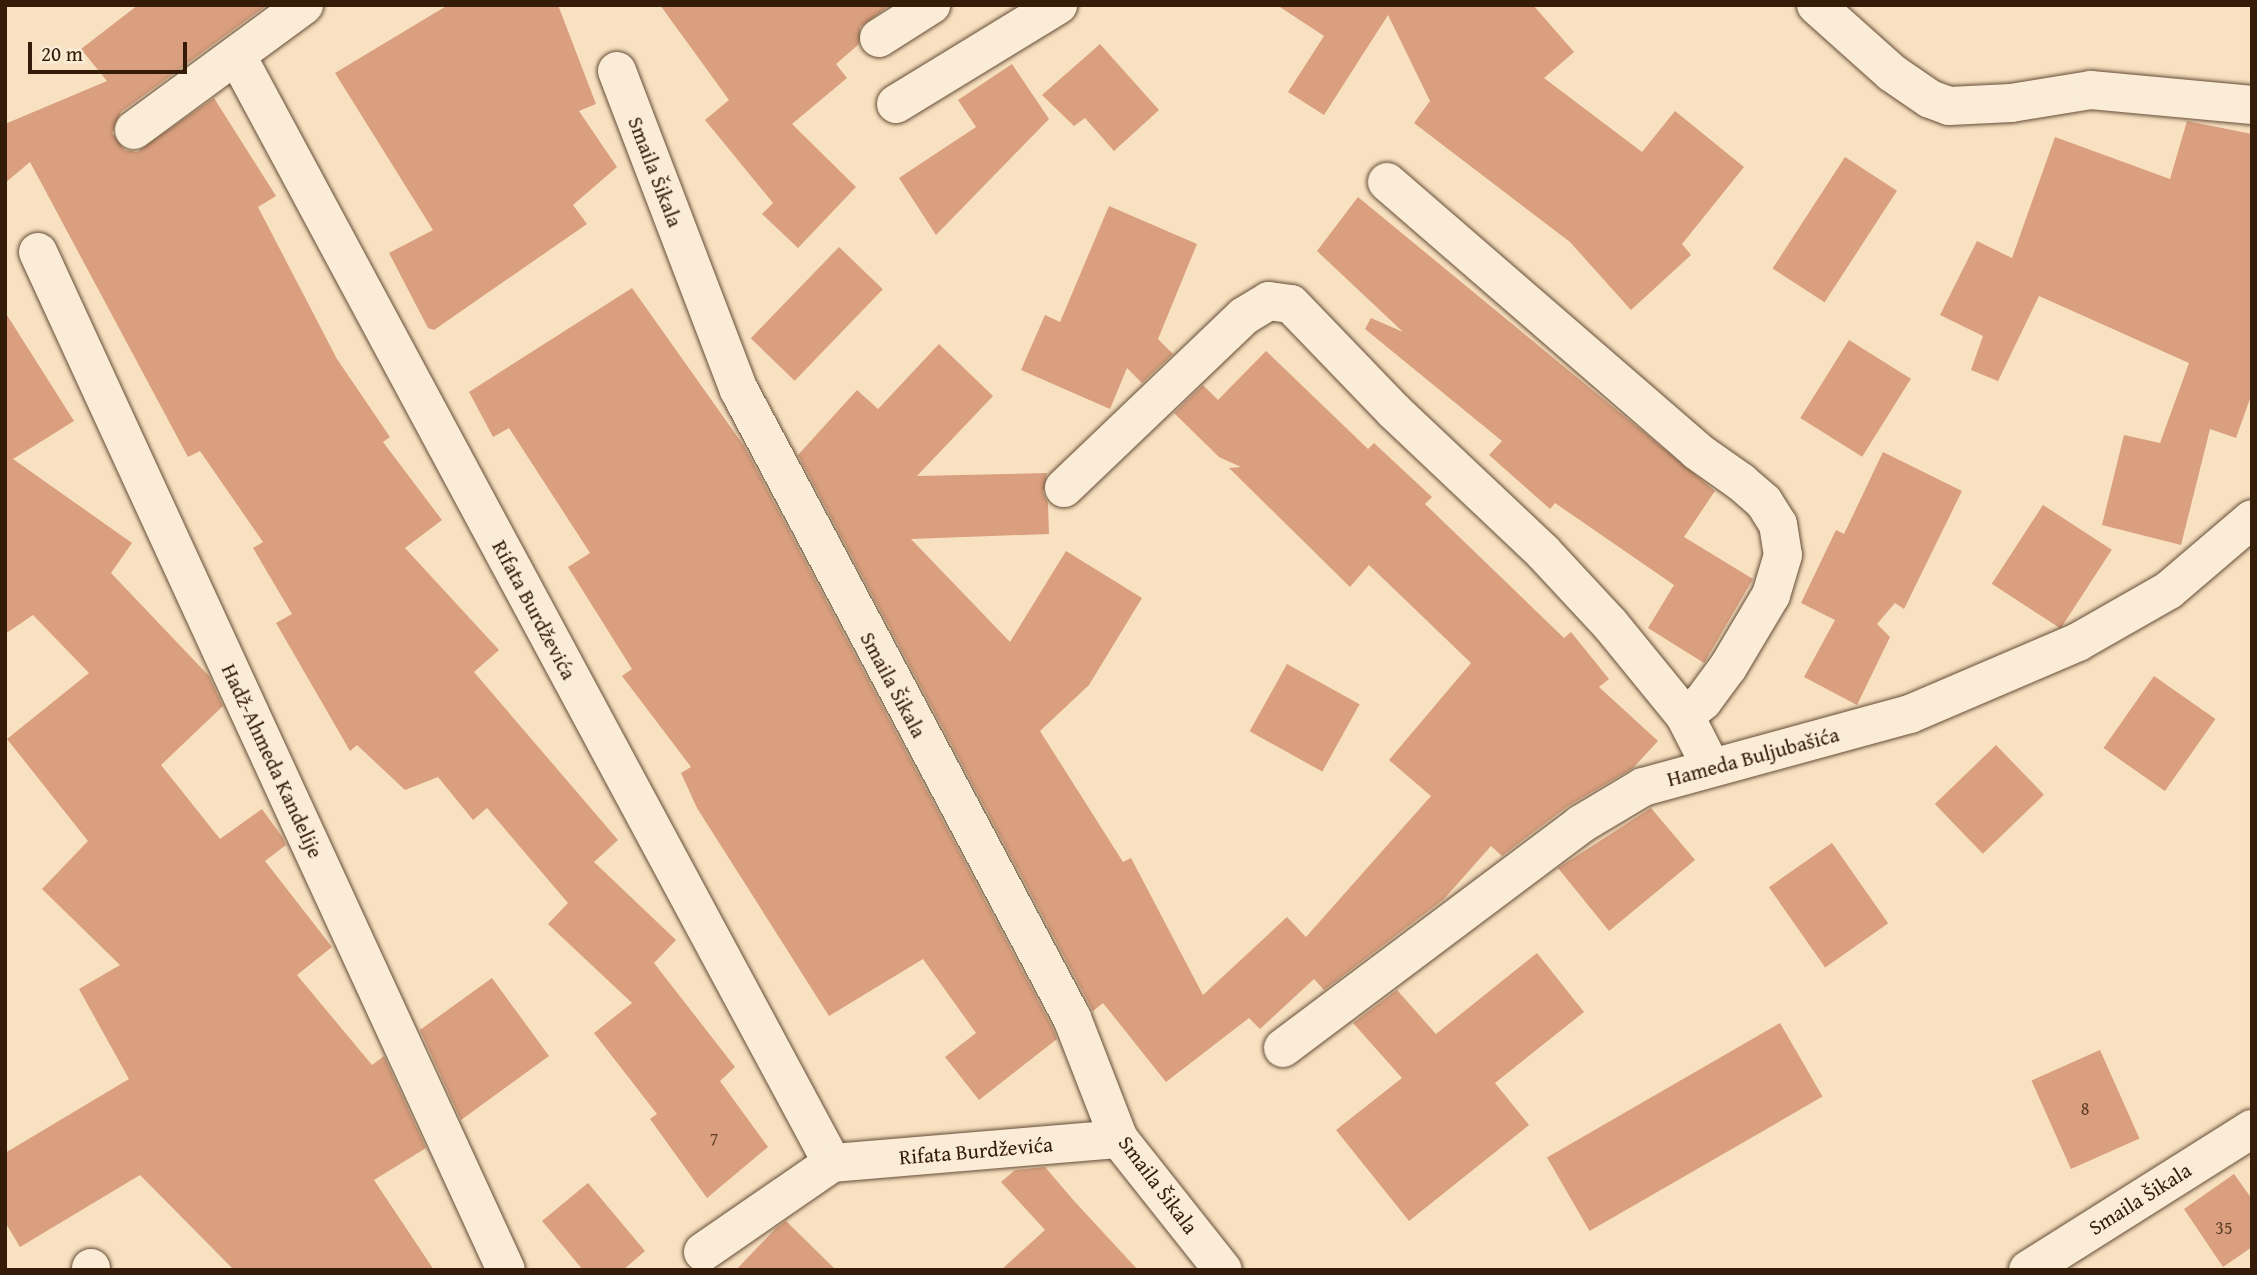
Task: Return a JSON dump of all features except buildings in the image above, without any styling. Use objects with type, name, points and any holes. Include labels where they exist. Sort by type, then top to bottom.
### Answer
[{"type":"street","points":[[134,130],[304,5]]},
{"type":"street","points":[[879,38],[931,5]]},
{"type":"street","points":[[896,104],[1058,5]]},
{"type":"street","points":[[1816,5],[1892,73],[1930,99],[1949,106],[2011,103],[2091,90],[2252,105]]},
{"type":"street","name":"Rifata Burdževića","points":[[237,56],[832,1163]]},
{"type":"street","name":"Smaila Šikala","points":[[617,71],[738,390],[1072,1018],[1119,1139],[1223,1270]]},
{"type":"street","points":[[1387,182],[1697,451],[1764,502],[1778,524],[1783,555],[1771,595],[1728,667],[1685,716]]},
{"type":"street","name":"Hadž-Ahmeda Kandelije","points":[[38,252],[506,1270]]},
{"type":"street","points":[[1063,488],[1244,316],[1269,301],[1291,304],[1394,411],[1543,552],[1685,716],[1711,767]]},
{"type":"street","name":"Hameda Buljubašića","points":[[1283,1048],[1581,824],[1643,787],[1910,714],[2078,642],[2169,590],[2252,519]]},
{"type":"street","name":"Smaila Šikala","points":[[2028,1270],[2252,1129]]},
{"type":"street","name":"Rifata Burdževića","points":[[703,1252],[832,1163],[1119,1139]]}]
